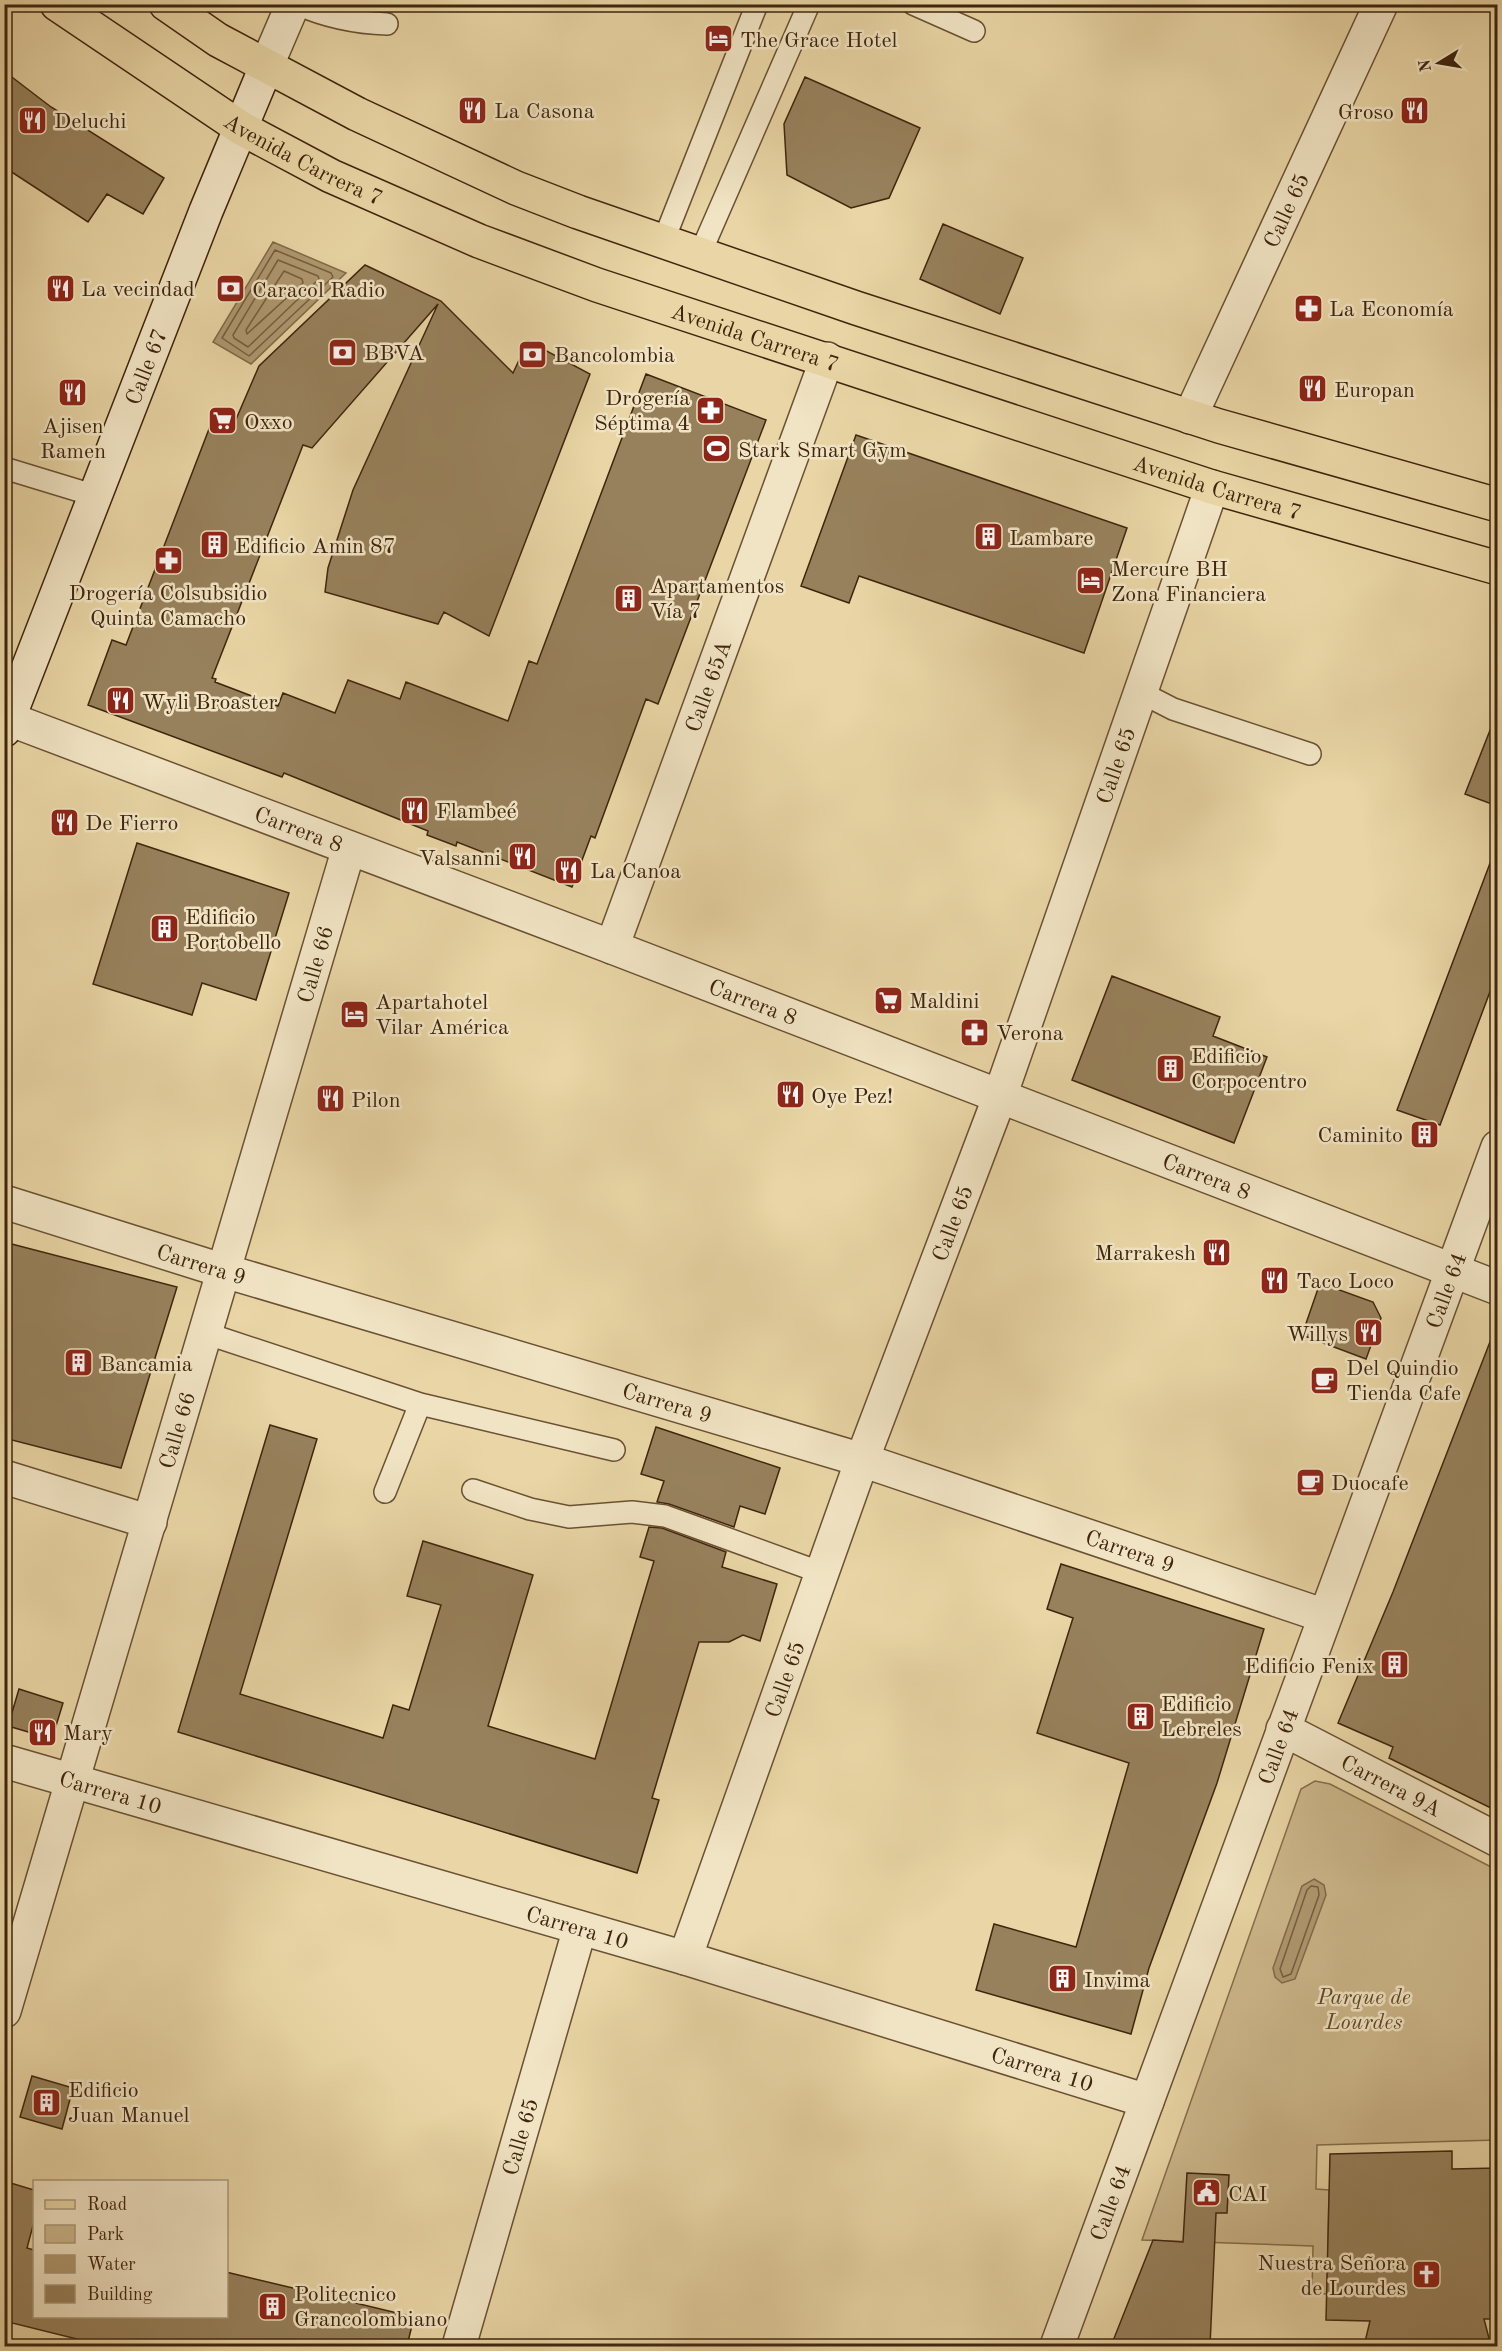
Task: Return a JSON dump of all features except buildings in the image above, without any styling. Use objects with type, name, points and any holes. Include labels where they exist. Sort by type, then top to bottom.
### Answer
[{"type":"main road","name":"Avenida Carrera 7","points":[[57,4],[241,128],[331,176],[479,242],[597,285],[1212,487],[1497,568]]},
{"type":"main road","points":[[166,4],[218,40],[266,67],[357,114],[516,188],[663,242],[856,308],[1190,417],[1497,505]]},
{"type":"street","name":"Calle 67","points":[[7,725],[241,128],[295,4]]},
{"type":"street","name":"Calle 65","points":[[1190,417],[1381,4]]},
{"type":"street","name":"Calle 65A","points":[[612,946],[827,359]]},
{"type":"street","name":"Calle 65","points":[[685,1958],[862,1460],[1000,1096],[1212,487]]},
{"type":"street","name":"Carrera 8","points":[[7,725],[349,848],[612,946],[1497,1288]]},
{"type":"street","name":"Calle 66","points":[[4,2011],[349,848]]},
{"type":"street","name":"Calle 64","points":[[1057,2346],[1497,1147]]},
{"type":"street","name":"Carrera 9","points":[[4,1202],[224,1271],[862,1460],[1325,1616]]},
{"type":"street","points":[[4,1478],[150,1522]]},
{"type":"street","name":"Carrera 9A","points":[[1283,1729],[1497,1840]]},
{"type":"street","name":"Carrera 10","points":[[4,1761],[685,1958],[1147,2101]]},
{"type":"street","name":"Calle 65","points":[[459,2346],[580,1928]]},
{"type":"lane","points":[[295,4],[318,14],[359,23],[387,24]]},
{"type":"lane","points":[[663,242],[757,4]]},
{"type":"lane","points":[[700,254],[809,4]]},
{"type":"lane","points":[[914,4],[974,31]]},
{"type":"lane","points":[[4,468],[96,496]]},
{"type":"lane","points":[[1140,692],[1173,709],[1310,754]]},
{"type":"lane","points":[[206,1333],[420,1404],[614,1450]]},
{"type":"lane","points":[[385,1492],[420,1404]]},
{"type":"lane","points":[[473,1490],[530,1509],[569,1517],[632,1512],[666,1516],[822,1573]]},
{"type":"green space","name":"Parque de Lourdes","points":[[1315,1781],[1330,1784],[1497,1870],[1497,2140],[1317,2145],[1316,2189],[1329,2190],[1327,2294],[1312,2293],[1313,2246],[1142,2240],[1301,1789]]},
{"type":"water","points":[[273,242],[346,273],[251,364],[213,342]]},
{"type":"water","points":[[1314,1879],[1324,1885],[1326,1895],[1295,1979],[1282,1983],[1275,1977],[1273,1968],[1302,1886]]},
{"type":"place","name":"The Grace Hotel","points":[[719,39]]},
{"type":"place","name":"La Casona","points":[[473,110]]},
{"type":"place","name":"Groso","points":[[1415,111]]},
{"type":"place","name":"Deluchi","points":[[33,120]]},
{"type":"place","name":"La vecindad","points":[[60,288]]},
{"type":"place","name":"Caracol Radio","points":[[231,289]]},
{"type":"place","name":"La Economía","points":[[1308,308]]},
{"type":"place","name":"BBVA","points":[[343,352]]},
{"type":"place","name":"Bancolombia","points":[[533,354]]},
{"type":"place","name":"Europan","points":[[1313,389]]},
{"type":"place","name":"Ajisen Ramen","points":[[73,393]]},
{"type":"place","name":"Drogería Séptima 4","points":[[711,410]]},
{"type":"place","name":"Oxxo","points":[[223,421]]},
{"type":"place","name":"Stark Smart Gym","points":[[717,449]]},
{"type":"place","name":"Lambare","points":[[988,537]]},
{"type":"place","name":"Edificio Amin 87","points":[[214,545]]},
{"type":"place","name":"Drogería Colsubsidio Quinta Camacho","points":[[168,560]]},
{"type":"place","name":"Mercure BH Zona Financiera","points":[[1090,581]]},
{"type":"place","name":"Apartamentos Vía 7","points":[[629,598]]},
{"type":"place","name":"Wyli Broaster","points":[[121,701]]},
{"type":"place","name":"Flambeé","points":[[415,810]]},
{"type":"place","name":"De Fierro","points":[[64,822]]},
{"type":"place","name":"Valsanni","points":[[522,857]]},
{"type":"place","name":"La Canoa","points":[[569,870]]},
{"type":"place","name":"Edificio Portobello","points":[[164,929]]},
{"type":"place","name":"Maldini","points":[[888,1000]]},
{"type":"place","name":"Apartahotel Vilar América","points":[[354,1014]]},
{"type":"place","name":"Verona","points":[[975,1032]]},
{"type":"place","name":"Edificio Corpocentro","points":[[1170,1068]]},
{"type":"place","name":"Oye Pez!","points":[[790,1095]]},
{"type":"place","name":"Pilon","points":[[330,1099]]},
{"type":"place","name":"Caminito","points":[[1424,1134]]},
{"type":"place","name":"Marrakesh","points":[[1217,1252]]},
{"type":"place","name":"Taco Loco","points":[[1275,1280]]},
{"type":"place","name":"Willys","points":[[1369,1333]]},
{"type":"place","name":"Bancamia","points":[[79,1363]]},
{"type":"place","name":"Del Quindio Tienda Cafe","points":[[1325,1380]]},
{"type":"place","name":"Duocafe","points":[[1310,1482]]},
{"type":"place","name":"Edificio Fenix","points":[[1395,1665]]},
{"type":"place","name":"Edificio Lebreles","points":[[1140,1716]]},
{"type":"place","name":"Mary","points":[[42,1732]]},
{"type":"place","name":"Invima","points":[[1063,1979]]},
{"type":"place","name":"Edificio Juan Manuel","points":[[47,2102]]},
{"type":"place","name":"CAI","points":[[1207,2193]]},
{"type":"place","name":"Nuestra Señora de Lourdes","points":[[1427,2275]]},
{"type":"place","name":"Politecnico Grancolombiano","points":[[273,2306]]}]
